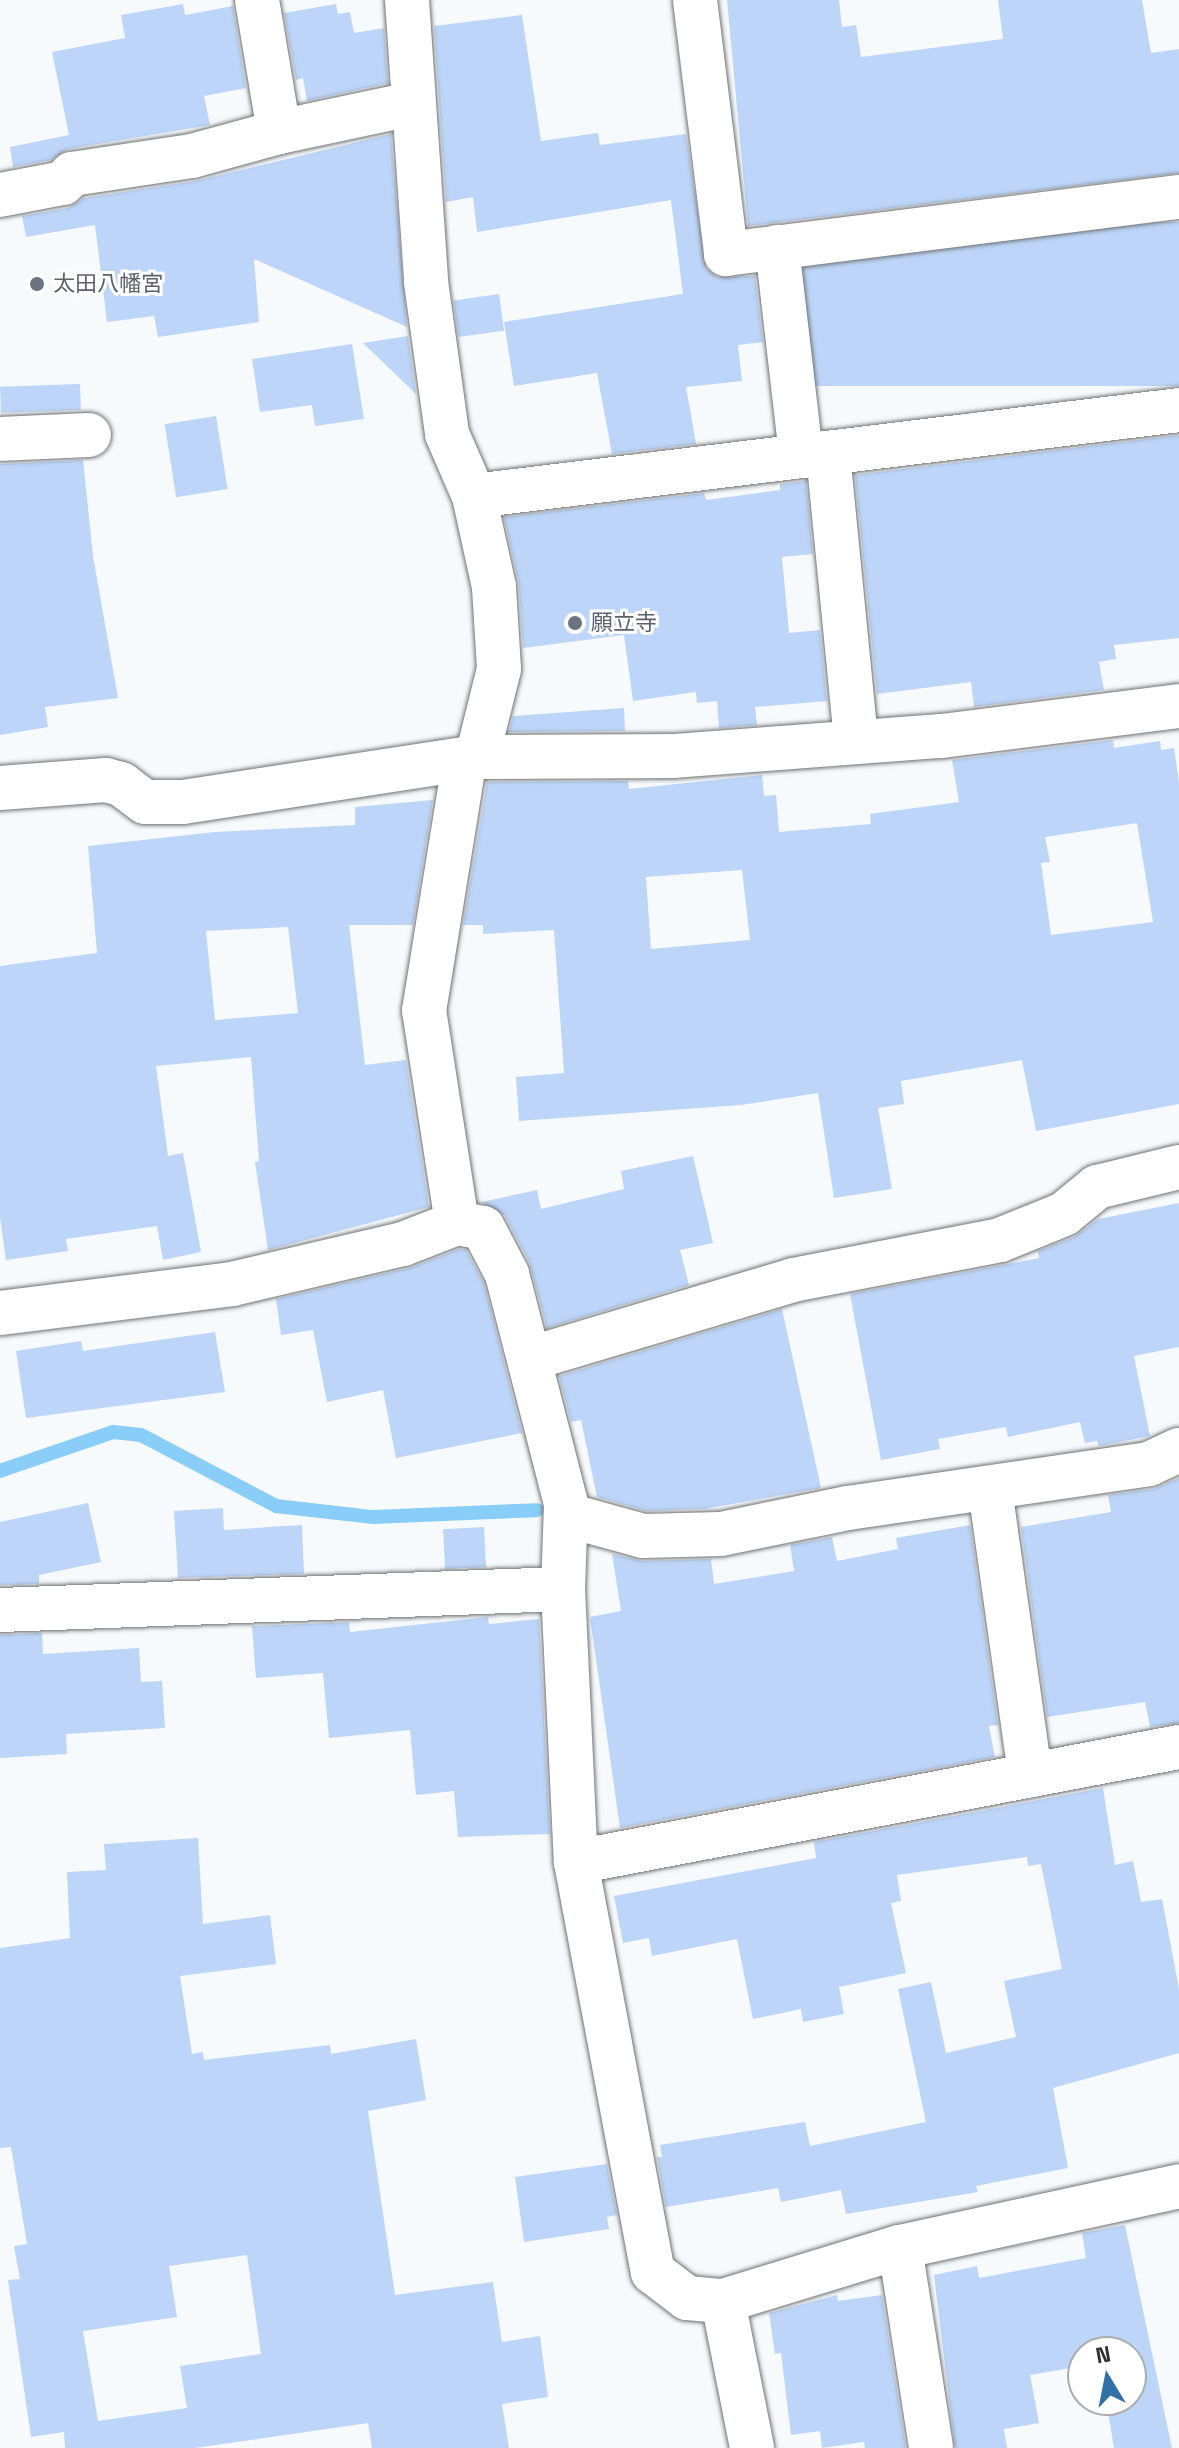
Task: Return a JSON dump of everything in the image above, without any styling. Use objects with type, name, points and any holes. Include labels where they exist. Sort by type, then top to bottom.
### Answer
[{"type":"street","points":[[257,0],[279,132]]},
{"type":"street","points":[[407,0],[411,104],[426,282],[447,434],[474,496],[494,587],[499,669],[471,758],[424,1011],[457,1223]]},
{"type":"street","points":[[695,0],[726,254],[1179,197]]},
{"type":"street","points":[[0,195],[63,183],[72,174],[192,156],[279,132],[411,104]]},
{"type":"street","points":[[777,247],[815,454],[856,741]]},
{"type":"street","points":[[474,496],[1179,410]]},
{"type":"street","points":[[0,439],[89,435]]},
{"type":"street","points":[[0,788],[106,780],[121,784],[145,802],[183,802],[471,758],[674,756],[1055,724],[1179,706]]},
{"type":"street","points":[[532,1358],[793,1280],[1000,1240],[1064,1214],[1097,1187],[1179,1167]]},
{"type":"street","points":[[0,1313],[232,1284],[403,1244],[457,1223],[483,1228],[507,1274],[532,1358],[567,1515],[563,1589],[576,1862],[653,2272],[687,2298],[723,2301],[900,2247],[1179,2186]]},
{"type":"street","points":[[567,1515],[643,1536],[721,1534],[848,1508],[1149,1464],[1179,1450]]},
{"type":"street","points":[[990,1489],[1030,1775]]},
{"type":"street","points":[[0,1610],[563,1589]]},
{"type":"street","points":[[576,1862],[1179,1747]]},
{"type":"street","points":[[900,2247],[931,2448]]},
{"type":"street","points":[[723,2301],[752,2448]]},
{"type":"building","points":[[727,0],[839,0],[842,27],[856,25],[861,57],[1003,39],[998,0],[1142,0],[1151,53],[1179,49],[1179,173],[748,226]]},
{"type":"building","points":[[183,4],[185,15],[233,6],[246,88],[204,96],[210,125],[68,149],[51,160],[13,167],[10,147],[69,135],[52,52],[125,38],[121,15]]},
{"type":"building","points":[[336,4],[338,14],[350,12],[354,33],[384,28],[388,83],[307,101],[303,78],[296,80],[284,13]]},
{"type":"building","points":[[522,15],[541,141],[598,133],[600,145],[686,134],[706,268],[717,277],[755,276],[763,342],[738,345],[742,381],[686,387],[696,444],[612,454],[597,373],[514,386],[504,322],[683,294],[671,200],[477,232],[473,197],[446,202],[434,26]]},
{"type":"building","points":[[391,134],[407,327],[254,259],[259,322],[158,337],[154,316],[107,322],[95,225],[26,237],[22,216],[68,208],[84,198],[196,181]]},
{"type":"building","points":[[802,222],[1179,222],[1179,386],[802,386]]},
{"type":"building","points":[[499,294],[504,331],[459,337],[453,300]]},
{"type":"building","points":[[408,336],[416,394],[363,343]]},
{"type":"building","points":[[352,344],[364,419],[315,426],[312,405],[260,412],[252,359]]},
{"type":"building","points":[[80,384],[81,410],[1,413],[0,387]]},
{"type":"building","points":[[216,416],[228,489],[176,497],[165,424]]},
{"type":"building","points":[[1179,435],[1179,638],[1114,645],[1116,659],[1099,662],[1104,690],[974,707],[971,682],[877,694],[855,475]]},
{"type":"building","points":[[83,460],[93,556],[118,698],[45,707],[48,727],[0,735],[0,464]]},
{"type":"building","points":[[806,481],[813,554],[782,557],[789,633],[820,630],[827,701],[755,707],[757,725],[719,728],[717,701],[697,703],[696,692],[633,701],[624,635],[523,648],[519,585],[504,517],[704,493],[706,500],[780,490],[780,484]]},
{"type":"building","points":[[624,708],[625,731],[509,732],[513,716]]},
{"type":"building","points":[[1113,740],[1114,748],[1160,741],[1161,750],[1174,748],[1179,782],[1179,1104],[1036,1131],[1022,1060],[901,1081],[904,1104],[878,1108],[892,1189],[834,1198],[818,1093],[741,1105],[519,1121],[516,1077],[564,1073],[554,930],[483,934],[483,925],[463,925],[487,782],[628,781],[629,789],[762,775],[764,796],[776,795],[779,832],[871,824],[870,814],[959,802],[952,760]],"holes":[[[1137,823],[1153,922],[1051,935],[1041,863],[1050,862],[1045,837]],[[742,870],[750,940],[651,949],[646,877]]]},
{"type":"building","points":[[433,800],[413,925],[349,925],[365,1065],[406,1060],[429,1207],[268,1250],[255,1162],[259,1161],[251,1057],[156,1066],[168,1156],[183,1153],[201,1252],[163,1260],[157,1226],[66,1239],[68,1251],[6,1260],[0,1218],[0,966],[97,953],[88,846],[215,832],[355,825],[355,807]],"holes":[[[288,927],[298,1013],[215,1020],[206,931]]]},
{"type":"building","points":[[693,1156],[713,1243],[680,1250],[689,1285],[547,1328],[529,1262],[505,1216],[482,1202],[537,1190],[541,1209],[624,1189],[621,1171]]},
{"type":"building","points":[[1179,1203],[1179,1347],[1134,1356],[1150,1436],[1099,1446],[1097,1441],[1085,1443],[1080,1422],[1008,1437],[1006,1427],[938,1439],[940,1449],[881,1460],[850,1294],[1039,1258],[1038,1251],[1074,1237],[1098,1219]]},
{"type":"building","points":[[459,1249],[466,1250],[484,1283],[522,1433],[396,1458],[383,1390],[327,1402],[313,1330],[281,1335],[276,1299],[409,1268]]},
{"type":"building","points":[[782,1309],[821,1488],[704,1509],[646,1511],[597,1497],[581,1420],[571,1422],[559,1376]]},
{"type":"building","points":[[215,1332],[225,1392],[26,1418],[16,1351],[81,1341],[83,1351]]},
{"type":"building","points":[[1179,1478],[1179,1723],[1150,1727],[1145,1702],[1047,1717],[1021,1527],[1111,1512],[1108,1495],[1153,1489]]},
{"type":"building","points":[[88,1503],[101,1562],[39,1575],[39,1584],[0,1585],[0,1522]]},
{"type":"building","points":[[223,1508],[224,1530],[302,1525],[304,1574],[178,1578],[174,1511]]},
{"type":"building","points":[[970,1525],[998,1725],[989,1726],[995,1757],[620,1828],[590,1617],[621,1611],[612,1554],[643,1561],[711,1559],[714,1584],[794,1571],[790,1545],[832,1537],[837,1561],[898,1549],[896,1538]]},
{"type":"building","points":[[484,1527],[486,1567],[445,1569],[443,1529]]},
{"type":"building","points":[[488,1617],[489,1624],[539,1619],[550,1834],[458,1837],[454,1791],[416,1795],[410,1730],[329,1738],[323,1673],[256,1678],[252,1626],[349,1622],[350,1632]]},
{"type":"building","points":[[42,1633],[43,1654],[139,1648],[141,1682],[162,1681],[165,1728],[66,1734],[67,1754],[0,1758],[0,1635]]},
{"type":"building","points":[[1103,1788],[1115,1865],[1133,1861],[1141,1902],[1162,1899],[1179,1989],[1179,2053],[1053,2088],[1068,2168],[976,2186],[978,2192],[846,2214],[841,2190],[781,2202],[778,2188],[666,2207],[657,2157],[662,2157],[660,2145],[805,2122],[810,2146],[926,2122],[898,1989],[931,1982],[946,2053],[1016,2037],[1004,1981],[1062,1969],[1041,1864],[1028,1866],[1027,1857],[897,1875],[901,1901],[891,1903],[906,1973],[839,1987],[844,2014],[803,2022],[801,2009],[753,2019],[737,1939],[652,1956],[649,1938],[623,1943],[614,1896],[816,1858],[814,1842]]},
{"type":"building","points":[[198,1838],[203,1924],[270,1915],[276,1964],[180,1976],[192,2054],[203,2052],[204,2060],[330,2045],[331,2054],[416,2039],[426,2100],[368,2111],[395,2295],[493,2282],[502,2342],[540,2336],[548,2397],[502,2404],[509,2448],[372,2448],[368,2423],[195,2448],[65,2448],[64,2432],[31,2437],[8,2280],[20,2279],[14,2246],[27,2244],[11,2147],[0,2148],[0,1948],[70,1938],[67,1872],[106,1870],[104,1844]],"holes":[[[247,2255],[261,2354],[180,2366],[187,2408],[98,2421],[83,2331],[177,2317],[169,2266]]]},
{"type":"building","points":[[607,2164],[617,2215],[607,2217],[609,2229],[524,2242],[515,2177]]},
{"type":"building","points":[[1125,2225],[1172,2448],[1114,2448],[1109,2416],[1147,2416],[1147,2336],[1067,2336],[1067,2369],[1030,2375],[1039,2423],[1004,2429],[1007,2448],[955,2448],[934,2275],[977,2266],[979,2278],[1086,2258],[1082,2233]]},
{"type":"building","points":[[837,2295],[838,2301],[882,2295],[906,2448],[865,2448],[864,2442],[822,2448],[820,2431],[791,2435],[781,2353],[775,2354],[769,2313]]},
{"type":"waterway","points":[[0,1471],[113,1432],[141,1435],[276,1506],[373,1517],[537,1510]]},
{"type":"place","name":"太田八幡宮","points":[[37,284]]},
{"type":"place","name":"願立寺","points":[[575,623]]}]
